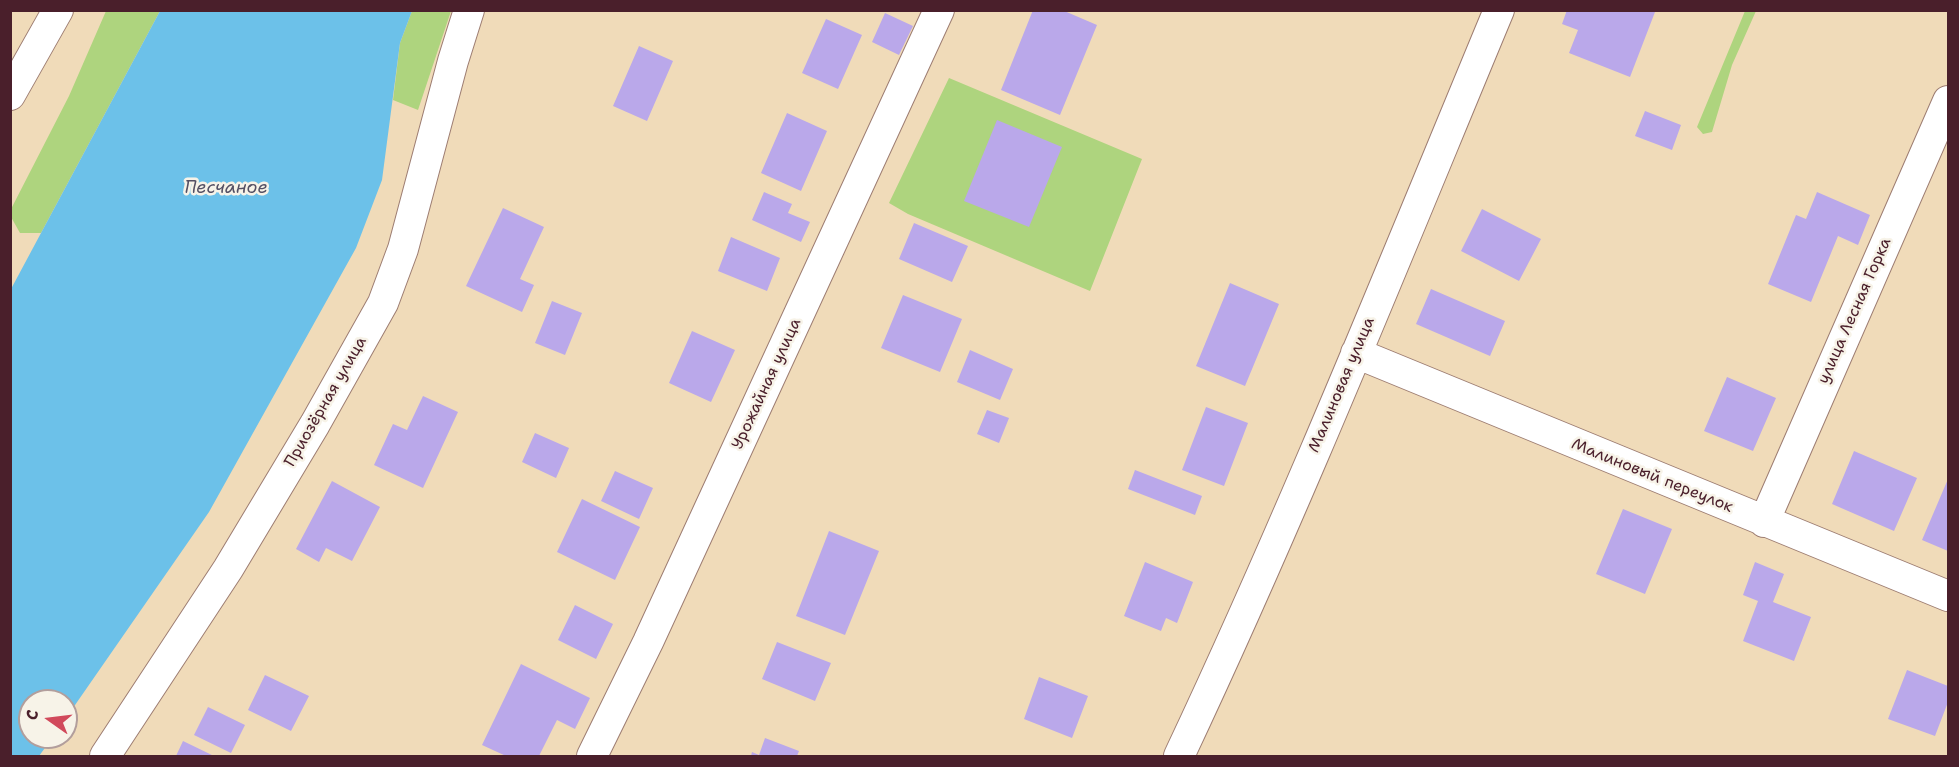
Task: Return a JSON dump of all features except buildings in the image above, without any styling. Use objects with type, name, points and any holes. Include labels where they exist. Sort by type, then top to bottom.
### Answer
[{"type":"street","points":[[10,95],[58,10]]},
{"type":"street","name":"Приозёрная улица","points":[[105,756],[228,569],[315,424],[383,303],[403,249],[453,61],[469,10]]},
{"type":"street","name":"Урожайная улица","points":[[592,756],[648,642],[939,10]]},
{"type":"street","name":"Малиновая улица","points":[[1179,756],[1219,672],[1356,353],[1499,10]]},
{"type":"street","name":"улица Лесная Горка","points":[[1764,522],[1948,101]]},
{"type":"street","name":"Малиновый переулок","points":[[1356,353],[1948,597]]},
{"type":"green space","points":[[106,11],[160,11],[41,233],[20,233],[10,211],[69,96]]},
{"type":"green space","points":[[412,11],[451,11],[418,110],[393,100],[400,43]]},
{"type":"green space","points":[[1745,11],[1756,11],[1732,65],[1712,132],[1703,134],[1697,127]]},
{"type":"green space","points":[[949,78],[1142,159],[1090,291],[908,214],[889,203]]},
{"type":"water","name":"Песчаное","points":[[160,11],[412,11],[400,43],[382,180],[356,248],[209,512],[78,701],[78,689],[18,689],[18,749],[44,749],[39,756],[11,756],[11,289]]}]
